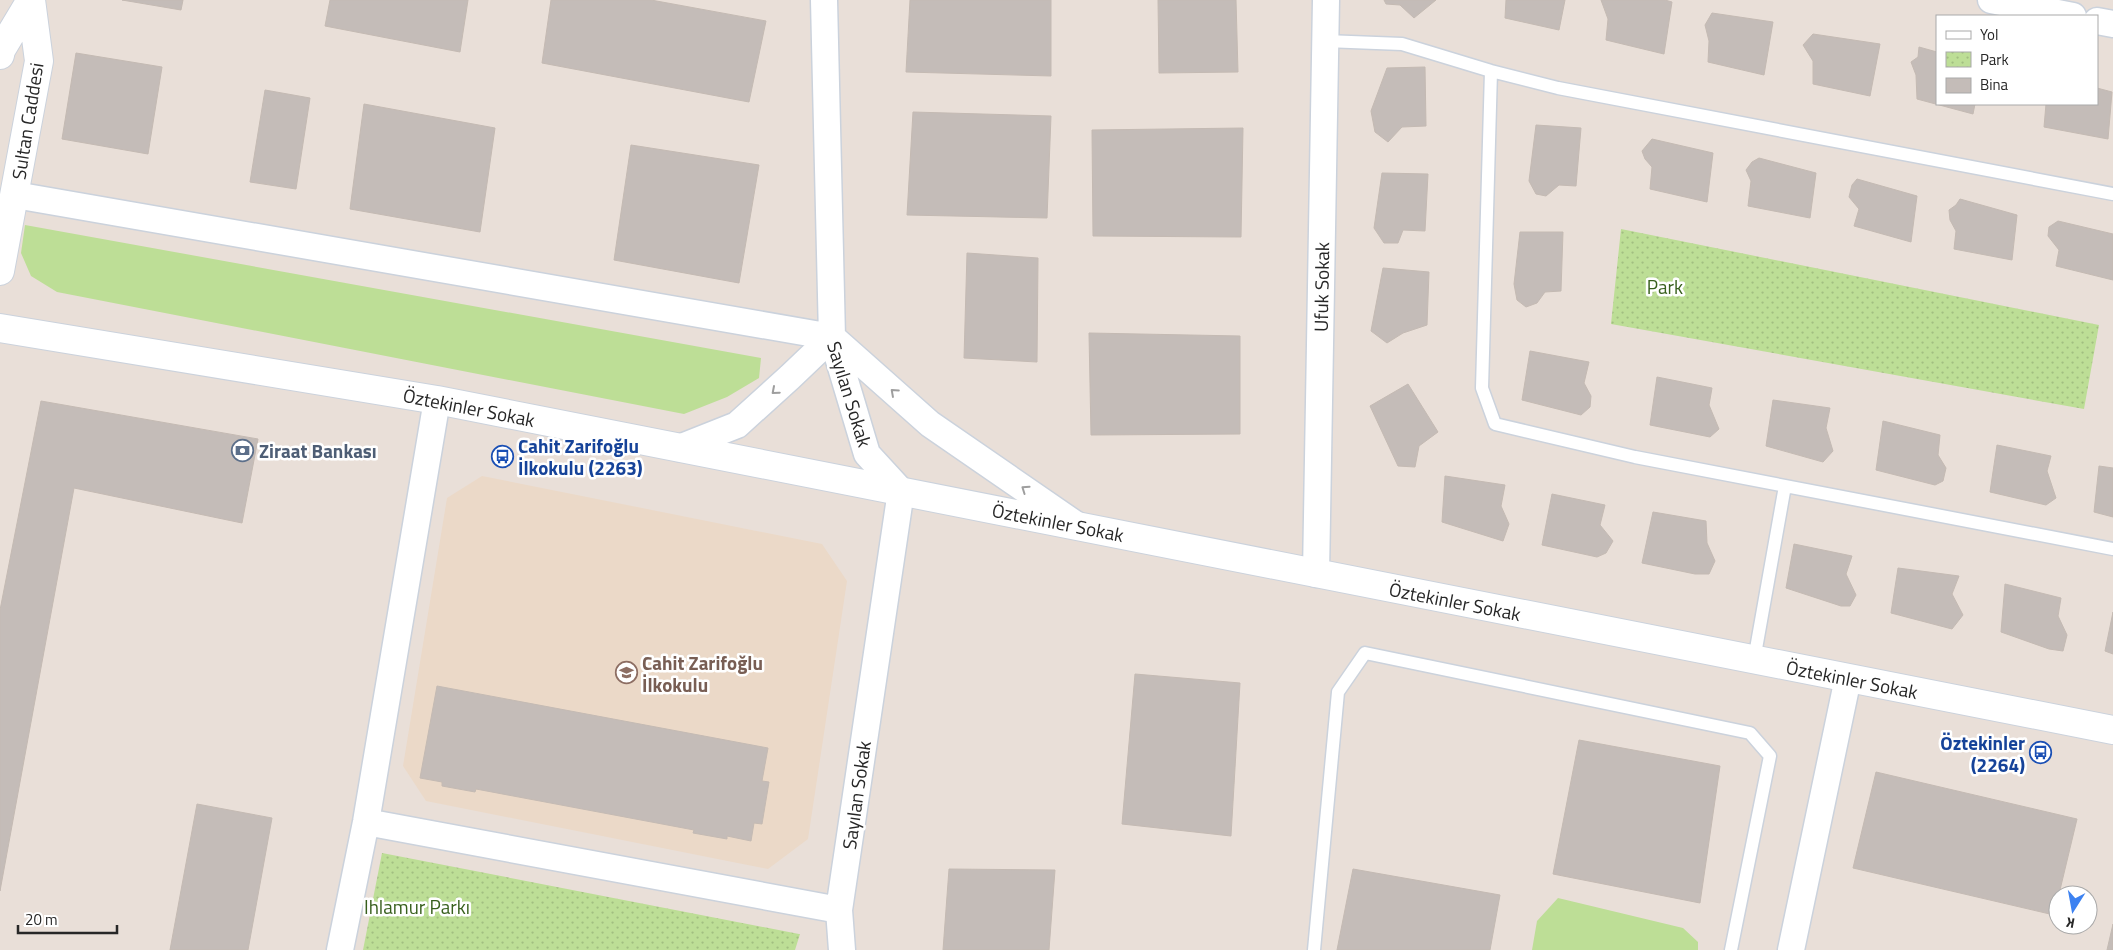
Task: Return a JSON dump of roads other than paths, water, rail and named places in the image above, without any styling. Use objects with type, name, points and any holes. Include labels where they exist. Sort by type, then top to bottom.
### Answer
[{"type":"street","name":"Sultan Caddesi","points":[[0,55],[1,50],[31,0]]},
{"type":"street","name":"Sultan Caddesi","points":[[0,271],[39,62],[31,0]]},
{"type":"street","name":"Sayılan Sokak","points":[[824,0],[832,336],[867,454],[901,492],[839,910],[842,950]]},
{"type":"street","name":"Ufuk Sokak","points":[[1316,574],[1326,0]]},
{"type":"street","points":[[1991,0],[2068,15]]},
{"type":"street","points":[[2098,21],[2113,24]]},
{"type":"street","points":[[15,195],[832,336],[930,424],[1079,527]]},
{"type":"street","name":"Öztekinler Sokak","points":[[0,328],[436,400],[2113,730]]},
{"type":"street","points":[[679,448],[737,425],[790,378],[832,336]]},
{"type":"street","points":[[340,950],[366,822],[436,400]]},
{"type":"street","points":[[1791,950],[1848,678]]},
{"type":"street","points":[[366,822],[839,910]]},
{"type":"lane","points":[[1325,41],[1402,44],[1491,71],[1558,88],[2113,194]]},
{"type":"lane","points":[[1491,71],[1482,388],[1495,424],[1635,458],[2113,549]]},
{"type":"lane","points":[[1754,660],[1785,486]]},
{"type":"lane","points":[[1314,950],[1338,692],[1365,654],[1750,734],[1770,756],[1731,950]]},
{"type":"place","name":"Ziraat Bankası","points":[[243,450]]},
{"type":"place","name":"Cahit Zarifoğlu İlkokulu (2263)","points":[[502,456]]},
{"type":"place","name":"Cahit Zarifoğlu İlkokulu","points":[[626,673]]},
{"type":"place","name":"Öztekinler (2264)","points":[[2041,753]]},
{"type":"park label","name":"Park","points":[[1665,286]]},
{"type":"park label","name":"Ihlamur Parkı","points":[[417,906]]}]
